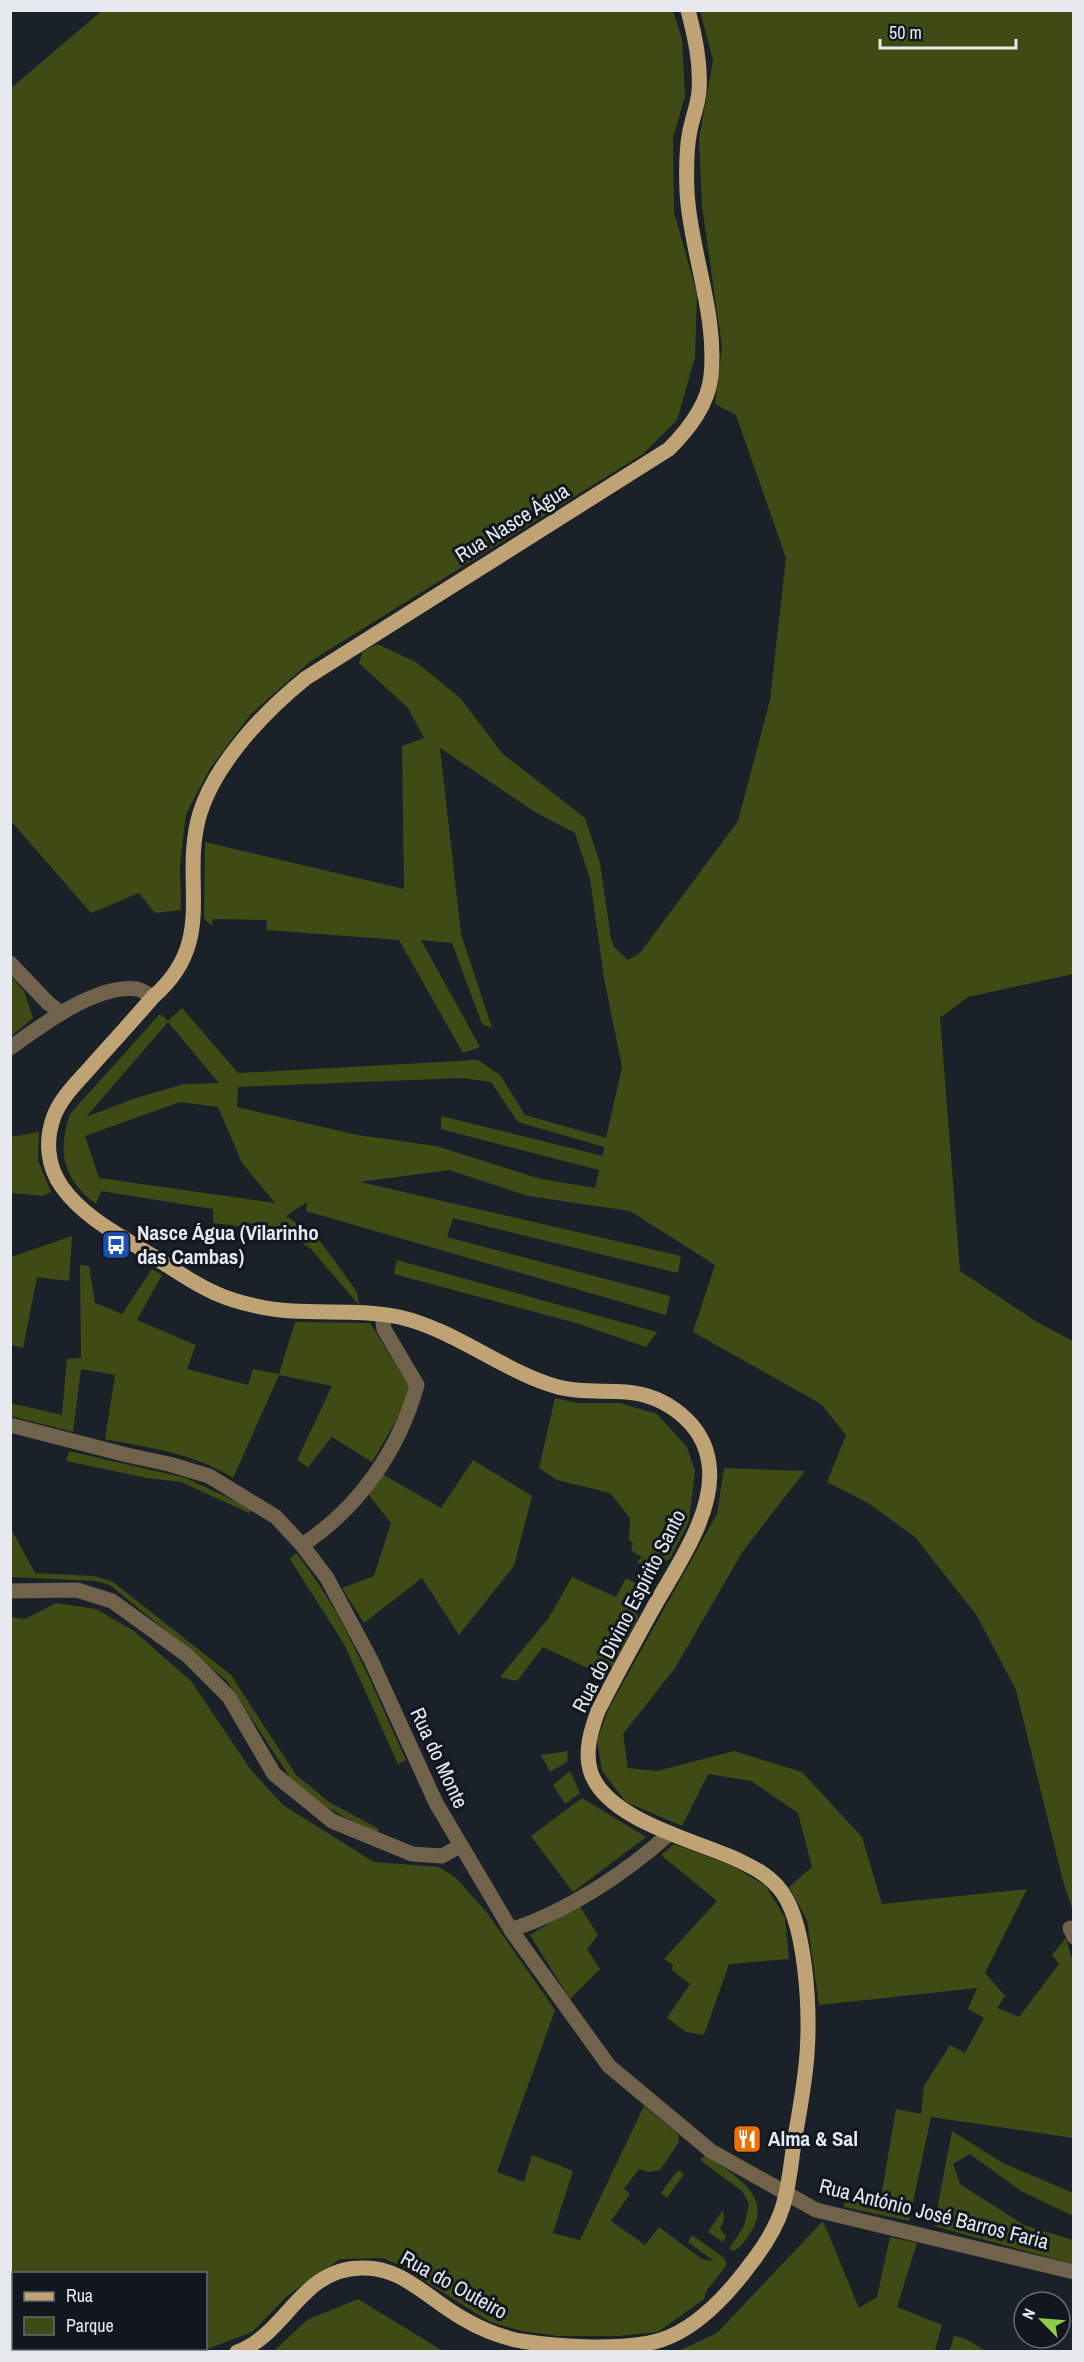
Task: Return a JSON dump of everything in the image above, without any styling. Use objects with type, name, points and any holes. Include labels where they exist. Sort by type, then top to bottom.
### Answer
[{"type":"main road","name":"Rua Nasce Água","points":[[153,997],[169,983],[190,945],[194,909],[196,831],[206,797],[226,763],[260,722],[293,689],[344,653],[669,449],[698,415],[708,394],[711,354],[702,280],[688,204],[688,137],[699,93],[698,49],[688,10]]},
{"type":"main road","name":"Rua do Divino Espírito Santo","points":[[153,997],[59,1105],[50,1130],[48,1145],[52,1168],[63,1189],[82,1208],[199,1285],[228,1299],[258,1307],[294,1312],[382,1315],[422,1324],[506,1366],[562,1388],[628,1392],[661,1401],[686,1418],[701,1440],[710,1464],[707,1499],[702,1515],[598,1711],[588,1746],[590,1772],[606,1796],[619,1807],[670,1833],[711,1848],[758,1870],[777,1885],[791,1905],[799,1934],[805,1977],[807,2050],[786,2193]]},
{"type":"main road","name":"Rua do Outeiro","points":[[237,2352],[261,2337],[311,2286],[335,2272],[360,2268],[378,2269],[400,2276],[463,2319],[504,2337],[522,2341],[579,2346],[619,2346],[661,2340],[694,2322],[718,2301],[744,2272],[775,2226],[786,2193]]},
{"type":"street","points":[[10,963],[48,1003],[61,1013]]},
{"type":"street","points":[[10,1048],[61,1013],[114,989],[139,989],[153,997]]},
{"type":"street","points":[[302,1545],[322,1532],[359,1498],[409,1414],[417,1384],[384,1329],[382,1315]]},
{"type":"street","name":"Rua do Monte","points":[[10,1425],[209,1476],[276,1516],[327,1578],[371,1660],[436,1803],[460,1846],[512,1930],[609,2066],[711,2151],[786,2193]]},
{"type":"street","points":[[10,1591],[77,1590],[112,1601],[188,1656],[229,1697],[274,1774],[332,1821],[412,1854],[442,1856],[460,1846]]},
{"type":"street","points":[[512,1930],[538,1921],[599,1886],[670,1833]]},
{"type":"street","name":"Rua António José Barros Faria","points":[[786,2193],[816,2210],[1074,2272]]},
{"type":"green space","points":[[103,10],[673,11],[682,39],[685,96],[673,138],[674,212],[697,294],[695,357],[677,420],[643,454],[311,661],[251,714],[211,767],[186,814],[180,865],[181,910],[155,913],[139,893],[91,913],[11,821],[11,88]]},
{"type":"green space","points":[[700,11],[1073,11],[1073,974],[968,997],[940,1018],[960,1271],[1037,1322],[1073,1341],[1073,1911],[1063,1881],[1016,1690],[977,1616],[915,1537],[868,1503],[827,1482],[846,1435],[821,1404],[693,1332],[715,1265],[630,1211],[528,1196],[449,1170],[360,1182],[681,1256],[678,1273],[453,1218],[447,1237],[670,1296],[666,1315],[306,1211],[307,1202],[286,1216],[318,1238],[357,1292],[359,1305],[310,1248],[283,1231],[213,1223],[213,1209],[101,1191],[96,1204],[76,1185],[66,1164],[64,1141],[70,1114],[160,1014],[168,1021],[182,1008],[238,1073],[478,1060],[500,1075],[525,1115],[606,1138],[622,1067],[604,978],[590,879],[575,833],[535,812],[440,748],[461,934],[492,1028],[482,1024],[452,943],[421,940],[480,1047],[463,1053],[399,940],[266,930],[267,920],[213,919],[212,926],[204,919],[205,842],[404,889],[402,746],[424,738],[408,708],[359,663],[363,651],[377,644],[416,662],[460,698],[503,754],[585,818],[600,863],[611,939],[614,947],[628,960],[640,953],[738,821],[770,700],[786,558],[736,415],[715,404],[722,347],[702,206],[699,139],[713,60]],"holes":[[[168,1022],[219,1083],[184,1084],[136,1098],[86,1117]],[[463,1078],[491,1082],[518,1122],[604,1147],[603,1156],[441,1116],[441,1129],[599,1170],[595,1188],[541,1179],[436,1146],[357,1135],[237,1107],[238,1087]],[[180,1102],[218,1107],[242,1163],[275,1203],[99,1178],[85,1136]]]},
{"type":"green space","points":[[11,976],[24,991],[33,1018],[11,1036]]},
{"type":"green space","points":[[39,1132],[38,1160],[51,1192],[43,1196],[11,1193],[11,1137]]},
{"type":"green space","points":[[72,1236],[69,1281],[37,1277],[23,1348],[11,1345],[11,1257]]},
{"type":"green space","points":[[397,1260],[657,1332],[646,1347],[576,1323],[394,1274]]},
{"type":"green space","points":[[80,1265],[89,1266],[95,1303],[122,1314],[152,1269],[162,1275],[137,1320],[196,1345],[187,1369],[248,1385],[253,1369],[279,1374],[295,1322],[370,1323],[409,1385],[407,1402],[372,1462],[332,1437],[308,1467],[297,1460],[332,1386],[279,1375],[233,1478],[187,1457],[105,1439],[115,1375],[81,1369],[73,1432],[11,1416],[10,1403],[62,1415],[67,1359],[81,1358]]},
{"type":"green space","points":[[555,1398],[577,1403],[620,1403],[657,1414],[687,1447],[695,1471],[689,1521],[670,1559],[658,1564],[654,1570],[637,1562],[642,1557],[631,1551],[633,1543],[629,1540],[630,1518],[610,1493],[557,1480],[539,1468]]},
{"type":"green space","points":[[69,1451],[186,1478],[252,1509],[249,1513],[181,1482],[147,1478],[66,1461]]},
{"type":"green space","points":[[473,1460],[532,1496],[514,1566],[459,1635],[422,1578],[364,1623],[342,1588],[374,1576],[391,1523],[368,1494],[382,1474],[441,1508]]},
{"type":"green space","points":[[724,1468],[805,1471],[743,1551],[675,1668],[623,1734],[628,1768],[657,1771],[734,1751],[802,1772],[862,1837],[882,1904],[1027,1889],[985,1973],[1005,1996],[997,2008],[1019,2017],[1059,1964],[1052,1955],[1066,1938],[1073,1963],[1073,2138],[931,2117],[909,2221],[844,2207],[845,2199],[880,2203],[896,2109],[921,2114],[924,2086],[950,2045],[965,2053],[984,2018],[968,2009],[977,1988],[819,2005],[807,1920],[789,1887],[812,1867],[798,1813],[751,1781],[708,1774],[682,1826],[626,1802],[602,1771],[597,1740],[609,1708],[717,1514]]},
{"type":"green space","points":[[11,1529],[35,1573],[94,1576],[113,1582],[231,1675],[296,1775],[329,1802],[379,1829],[376,1835],[327,1807],[291,1779],[227,1681],[110,1585],[95,1581],[11,1577]]},
{"type":"green space","points":[[296,1553],[344,1627],[406,1760],[398,1764],[344,1644],[290,1559]]},
{"type":"green space","points":[[572,1577],[616,1597],[626,1578],[643,1587],[633,1603],[638,1618],[612,1667],[596,1672],[543,1647],[517,1681],[500,1677],[548,1619]]},
{"type":"green space","points":[[56,1603],[96,1609],[134,1631],[191,1681],[251,1770],[283,1805],[374,1862],[439,1867],[456,1878],[488,1914],[555,2010],[497,2172],[524,2182],[532,2155],[573,2171],[553,2233],[580,2240],[644,2106],[678,2134],[679,2142],[660,2170],[649,2172],[639,2169],[624,2189],[630,2194],[611,2221],[645,2245],[659,2227],[702,2259],[714,2261],[688,2242],[692,2235],[723,2257],[726,2266],[707,2290],[704,2299],[658,2332],[619,2336],[558,2336],[522,2331],[490,2322],[399,2265],[383,2258],[340,2259],[287,2296],[252,2332],[207,2349],[207,2272],[12,2272],[11,2315],[10,1617],[25,1619]]},
{"type":"green space","points":[[568,1751],[567,1762],[550,1772],[541,1755]]},
{"type":"green space","points":[[570,1771],[580,1793],[565,1804],[553,1785]]},
{"type":"green space","points":[[582,1798],[646,1837],[573,1892],[531,1836]]},
{"type":"green space","points":[[674,1844],[733,1866],[766,1886],[785,1918],[789,1959],[729,1964],[704,2035],[686,2032],[667,2018],[690,1984],[672,1970],[673,1965],[664,1959],[717,1901],[661,1855]]},
{"type":"green space","points":[[579,1905],[598,1935],[587,1949],[600,1969],[570,1999],[530,1935]]},
{"type":"green space","points":[[952,2131],[1003,2163],[1073,2193],[1073,2216],[1021,2191],[970,2154],[953,2164],[960,2184],[1024,2225],[1073,2240],[1073,2264],[934,2226]]},
{"type":"green space","points":[[705,2155],[746,2185],[757,2205],[757,2217],[752,2230],[734,2251],[729,2249],[744,2226],[749,2204],[742,2191],[700,2160]]},
{"type":"green space","points":[[678,2170],[684,2174],[667,2198],[661,2193]]},
{"type":"green space","points":[[723,2210],[724,2219],[720,2229],[726,2236],[723,2242],[708,2232]]},
{"type":"green space","points":[[823,2221],[859,2308],[877,2297],[890,2237],[917,2243],[897,2307],[942,2325],[935,2351],[678,2351],[717,2333]]},
{"type":"green space","points":[[358,2299],[443,2351],[274,2351],[307,2320]]},
{"type":"green space","points":[[954,2336],[964,2338],[986,2351],[949,2351]]},
{"type":"green space","points":[[95,2350],[202,2350],[196,2351],[104,2352]]},
{"type":"place","name":"Nasce Água (Vilarinho das Cambas)","points":[[116,1245]]},
{"type":"place","name":"Alma & Sal","points":[[747,2139]]}]
